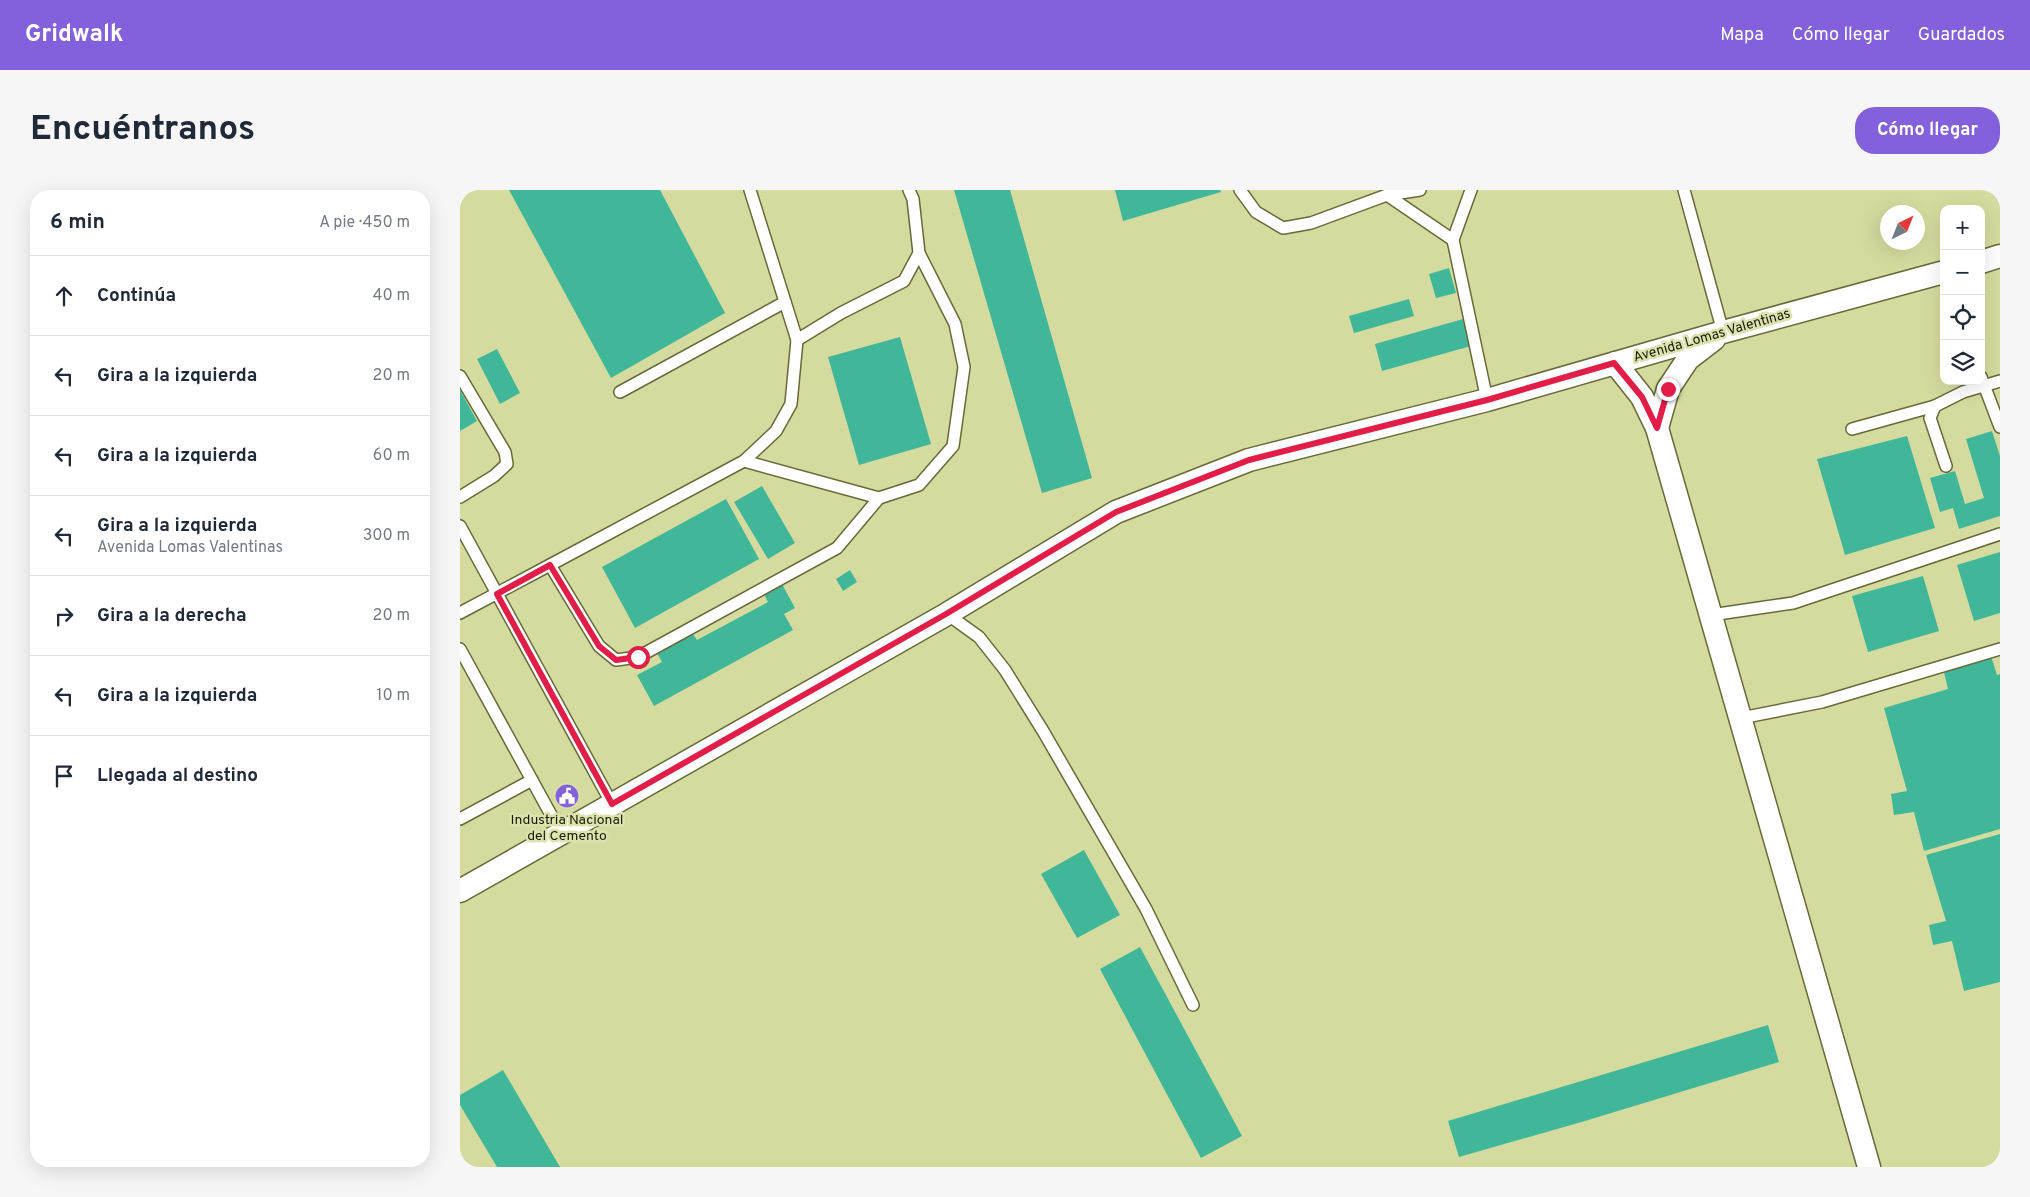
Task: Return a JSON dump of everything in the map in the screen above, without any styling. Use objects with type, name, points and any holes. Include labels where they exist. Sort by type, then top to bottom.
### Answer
[{"type":"street","points":[[1985,261],[2000,256]]},
{"type":"street","name":"Avenida Lomas Valentinas","points":[[460,891],[946,614],[1116,512],[1249,460],[1487,400],[1723,332],[1940,278]]},
{"type":"street","points":[[1657,428],[1668,389],[1688,359],[1723,332]]},
{"type":"street","points":[[1614,363],[1642,397],[1657,428],[1870,1167]]},
{"type":"lane","points":[[460,613],[744,461],[776,431],[791,404],[797,340],[750,190]]},
{"type":"lane","points":[[550,565],[599,646],[616,660],[638,657],[837,548],[879,498],[919,485],[953,446],[964,367],[955,324],[919,253],[913,199],[910,190]]},
{"type":"lane","points":[[1240,190],[1256,212],[1283,228],[1311,223],[1387,195],[1420,190]]},
{"type":"lane","points":[[1471,190],[1453,240],[1487,400]]},
{"type":"lane","points":[[1684,190],[1723,332]]},
{"type":"lane","points":[[1387,195],[1453,240]]},
{"type":"lane","points":[[797,340],[841,313],[904,281],[919,253]]},
{"type":"lane","points":[[620,392],[785,302]]},
{"type":"lane","points":[[460,376],[505,452],[507,464],[494,476],[460,497]]},
{"type":"lane","points":[[1985,381],[2000,381]]},
{"type":"lane","points":[[1852,430],[1935,406],[1976,385]]},
{"type":"lane","points":[[1984,385],[2000,427]]},
{"type":"lane","points":[[1935,406],[1930,418],[1946,466]]},
{"type":"lane","points":[[744,461],[879,498]]},
{"type":"lane","points":[[460,526],[612,804]]},
{"type":"lane","points":[[1711,615],[1793,603],[2000,534]]},
{"type":"lane","points":[[946,614],[979,637],[1004,670],[1042,731],[1146,909],[1194,1005]]},
{"type":"lane","points":[[460,649],[562,833]]},
{"type":"lane","points":[[1741,718],[1822,702],[2000,649]]},
{"type":"lane","points":[[460,819],[532,780]]},
{"type":"shaded area","points":[[460,190],[2000,190],[2000,1167],[460,1167]]},
{"type":"building","points":[[509,190],[660,190],[725,313],[611,378]]},
{"type":"building","points":[[954,190],[1010,190],[1092,478],[1042,493]]},
{"type":"building","points":[[1115,190],[1220,190],[1221,192],[1123,221]]},
{"type":"building","points":[[1449,268],[1456,293],[1436,298],[1429,274]]},
{"type":"building","points":[[1409,299],[1414,316],[1354,333],[1349,316]]},
{"type":"building","points":[[1463,319],[1471,346],[1382,371],[1375,344]]},
{"type":"building","points":[[900,337],[931,444],[859,465],[828,357]]},
{"type":"building","points":[[497,349],[520,393],[500,404],[477,359]]},
{"type":"building","points":[[460,390],[477,421],[460,431]]},
{"type":"building","points":[[1992,431],[2000,456],[2000,516],[1959,529],[1953,508],[1940,512],[1930,478],[1955,471],[1965,504],[1984,498],[1966,439]]},
{"type":"building","points":[[1907,436],[1935,528],[1845,555],[1817,459]]},
{"type":"building","points":[[762,486],[795,543],[768,559],[734,502]]},
{"type":"building","points":[[726,499],[759,559],[635,628],[602,567]]},
{"type":"building","points":[[2000,552],[2000,613],[1974,621],[1957,565]]},
{"type":"building","points":[[850,570],[857,582],[843,591],[836,579]]},
{"type":"building","points":[[1923,576],[1939,631],[1868,652],[1852,596]]},
{"type":"building","points":[[782,584],[795,608],[784,614],[793,630],[654,706],[637,675],[662,662],[657,653],[693,634],[697,640],[768,602],[764,594]]},
{"type":"building","points":[[1991,656],[1997,675],[2000,674],[2000,829],[1924,851],[1914,812],[1894,815],[1891,794],[1907,791],[1884,708],[1948,689],[1943,668]]},
{"type":"building","points":[[2000,834],[2000,982],[1964,991],[1952,941],[1933,945],[1929,925],[1946,921],[1926,855]]},
{"type":"building","points":[[1084,850],[1120,915],[1077,938],[1041,874]]},
{"type":"building","points":[[1140,947],[1242,1136],[1201,1158],[1100,969]]},
{"type":"building","points":[[1768,1025],[1779,1062],[1459,1157],[1448,1121]]},
{"type":"building","points":[[503,1070],[560,1167],[497,1167],[460,1105],[460,1095]]},
{"type":"place","name":"Industria Nacional del Cemento","points":[[567,796]]},
{"type":"route","points":[[638,657],[616,660],[599,646],[550,565],[497,594],[612,804],[946,614],[1116,512],[1249,460],[1487,400],[1614,363],[1642,397],[1657,428],[1668,389]]}]
